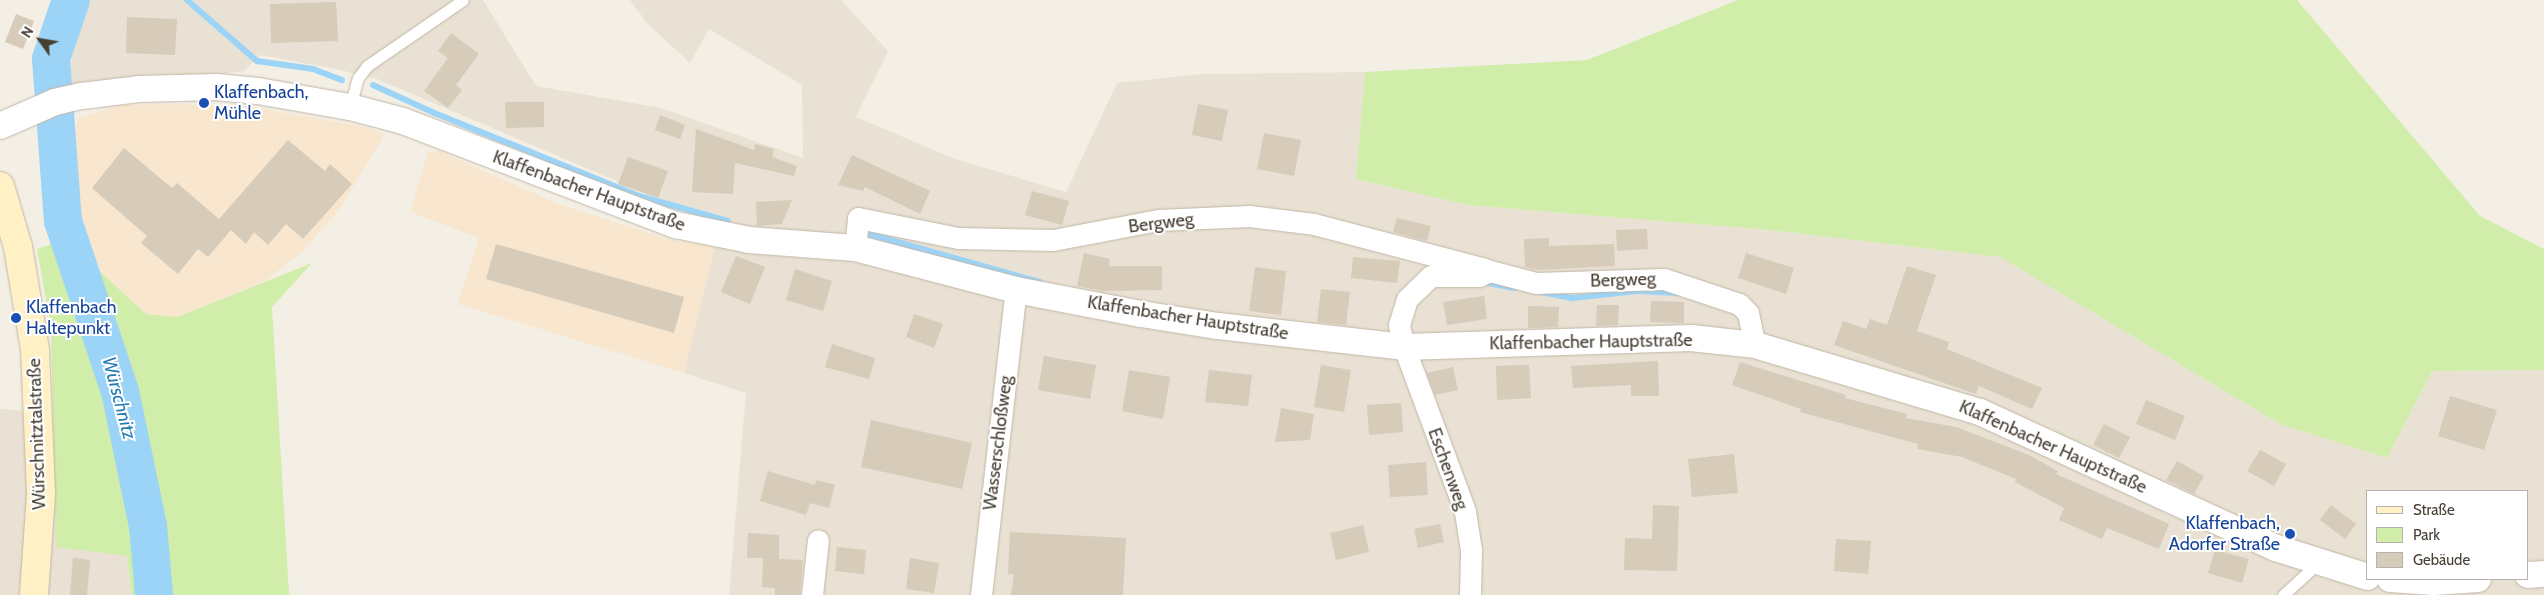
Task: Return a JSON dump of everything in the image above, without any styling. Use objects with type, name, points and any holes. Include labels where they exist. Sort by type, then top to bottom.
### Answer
[{"type":"main road","name":"Würschnitztalstraße","points":[[0,186],[18,247],[35,350],[41,494],[34,595]]},
{"type":"street","name":"Klaffenbacher Hauptstraße","points":[[0,126],[30,112],[82,96],[139,89],[216,87],[350,107],[403,122],[676,225],[749,240],[854,248],[1016,290],[1218,326],[1402,336],[1691,338],[1755,345],[1980,412],[2276,548],[2318,564],[2366,576]]},
{"type":"street","name":"Bergweg","points":[[854,248],[858,218],[958,238],[1053,240],[1158,220],[1249,216],[1314,224],[1536,283],[1664,279],[1739,304],[1748,313],[1755,345]]},
{"type":"street","name":"Bergweg","points":[[1402,336],[1407,299],[1431,276],[1478,276],[1490,271]]},
{"type":"street","name":"Wasserschloßweg","points":[[980,595],[1016,290]]},
{"type":"street","name":"Eschenweg","points":[[1402,336],[1465,511],[1471,550],[1470,595]]},
{"type":"street","points":[[812,595],[818,540]]},
{"type":"street","points":[[2529,575],[2544,574]]},
{"type":"street","points":[[2395,580],[2433,588],[2473,580]]},
{"type":"lane","points":[[350,107],[358,78],[367,66],[463,0]]},
{"type":"lane","points":[[2283,595],[2318,564]]},
{"type":"shaded area","points":[[86,0],[483,0],[536,86],[661,108],[803,158],[802,85],[709,29],[690,63],[647,23],[630,0],[841,0],[888,51],[856,117],[955,159],[1066,192],[1117,83],[1202,74],[1365,72],[1356,179],[1468,205],[1770,230],[2000,257],[2280,424],[2387,458],[2432,371],[2544,370],[2544,595],[729,595],[746,393],[684,373],[720,225],[377,79],[336,69],[260,55],[244,71],[209,75],[151,75],[65,88]]},
{"type":"shaded area","points":[[122,105],[245,106],[365,127],[385,134],[339,210],[302,252],[265,281],[177,317],[146,314],[96,268],[81,234],[68,164],[78,118]]},
{"type":"shaded area","points":[[439,151],[561,205],[671,240],[715,246],[684,373],[458,304],[479,238],[410,212],[428,152]]},
{"type":"shaded area","points":[[0,409],[51,413],[127,556],[132,595],[0,595]]},
{"type":"green space","points":[[1738,0],[2297,0],[2480,216],[2544,249],[2544,370],[2432,371],[2387,458],[2280,424],[2000,257],[1770,230],[1468,205],[1356,179],[1365,72],[1587,60]]},
{"type":"green space","points":[[81,234],[96,268],[146,314],[177,317],[312,263],[272,307],[289,594],[293,595],[132,595],[127,556],[56,547],[51,328],[37,249]]},
{"type":"building","points":[[336,2],[338,41],[271,43],[270,4]]},
{"type":"building","points":[[16,14],[34,21],[23,49],[5,42]]},
{"type":"building","points":[[127,17],[177,19],[175,55],[126,53]]},
{"type":"building","points":[[451,33],[479,54],[456,85],[462,90],[448,108],[424,91],[448,58],[438,51]]},
{"type":"building","points":[[505,102],[544,102],[544,127],[506,128]]},
{"type":"building","points":[[1198,104],[1228,110],[1222,141],[1192,135]]},
{"type":"building","points":[[660,115],[685,125],[680,139],[655,130]]},
{"type":"building","points":[[696,129],[754,150],[755,144],[774,149],[772,157],[797,166],[794,176],[735,163],[733,194],[692,192]]},
{"type":"building","points":[[1264,133],[1301,140],[1294,176],[1257,169]]},
{"type":"building","points":[[288,140],[325,171],[330,164],[352,184],[303,239],[286,224],[268,245],[254,232],[246,244],[231,230],[208,257],[198,249],[178,274],[141,243],[147,236],[92,188],[124,148],[172,188],[177,183],[219,219]]},
{"type":"building","points":[[852,155],[930,191],[920,214],[865,187],[863,191],[838,185]]},
{"type":"building","points":[[628,157],[668,171],[658,198],[618,184]]},
{"type":"building","points":[[1032,191],[1069,201],[1062,225],[1025,215]]},
{"type":"building","points":[[792,200],[782,224],[757,226],[756,202]]},
{"type":"building","points":[[1397,218],[1431,226],[1427,241],[1393,232]]},
{"type":"building","points":[[1647,229],[1648,249],[1617,251],[1616,230]]},
{"type":"building","points":[[1549,238],[1549,246],[1614,244],[1615,266],[1537,270],[1525,267],[1524,239]]},
{"type":"building","points":[[496,244],[684,297],[674,333],[486,279]]},
{"type":"building","points":[[1084,253],[1110,259],[1109,266],[1162,266],[1162,290],[1103,291],[1077,286]]},
{"type":"building","points":[[1746,253],[1794,268],[1786,294],[1738,278]]},
{"type":"building","points":[[736,256],[765,267],[750,304],[721,292]]},
{"type":"building","points":[[1353,257],[1400,261],[1397,283],[1351,278]]},
{"type":"building","points":[[1907,266],[1936,275],[1917,331],[1949,342],[1947,349],[2042,388],[2032,409],[1979,386],[1976,394],[1834,345],[1843,321],[1866,329],[1870,319],[1887,325]]},
{"type":"building","points":[[1255,267],[1286,271],[1281,315],[1249,311]]},
{"type":"building","points":[[795,269],[832,281],[823,311],[786,300]]},
{"type":"building","points":[[1321,289],[1350,292],[1346,325],[1317,322]]},
{"type":"building","points":[[1484,296],[1487,319],[1447,325],[1443,302]]},
{"type":"building","points":[[1651,301],[1684,302],[1684,323],[1650,322]]},
{"type":"building","points":[[1597,305],[1619,305],[1618,325],[1596,326]]},
{"type":"building","points":[[1528,306],[1559,307],[1558,327],[1528,328]]},
{"type":"building","points":[[914,314],[943,324],[934,348],[906,337]]},
{"type":"building","points":[[832,344],[875,358],[869,379],[825,367]]},
{"type":"building","points":[[1044,356],[1096,365],[1090,399],[1038,390]]},
{"type":"building","points":[[1658,361],[1659,396],[1631,396],[1631,385],[1573,388],[1571,366]]},
{"type":"building","points":[[1740,362],[1846,395],[1845,398],[1907,414],[1906,418],[1956,427],[2029,455],[2058,471],[2056,474],[2169,524],[2159,549],[2107,528],[2102,539],[2059,520],[2064,508],[2015,482],[2016,479],[1962,457],[1917,449],[1918,444],[1800,412],[1801,409],[1732,385]]},
{"type":"building","points":[[1321,365],[1351,370],[1344,412],[1314,407]]},
{"type":"building","points":[[1529,365],[1531,398],[1497,400],[1496,366]]},
{"type":"building","points":[[1453,367],[1458,390],[1435,395],[1427,373]]},
{"type":"building","points":[[1129,370],[1170,377],[1163,419],[1122,411]]},
{"type":"building","points":[[1209,370],[1252,375],[1248,406],[1205,402]]},
{"type":"building","points":[[2450,396],[2497,410],[2484,450],[2438,436]]},
{"type":"building","points":[[2146,400],[2185,416],[2175,440],[2136,424]]},
{"type":"building","points":[[1401,403],[1403,432],[1369,435],[1367,405]]},
{"type":"building","points":[[1281,408],[1314,414],[1310,440],[1275,442]]},
{"type":"building","points":[[871,420],[972,443],[962,489],[861,467]]},
{"type":"building","points":[[2104,424],[2130,437],[2119,458],[2093,445]]},
{"type":"building","points":[[2260,450],[2286,464],[2274,486],[2247,471]]},
{"type":"building","points":[[1734,454],[1738,493],[1692,497],[1688,459]]},
{"type":"building","points":[[2177,461],[2204,476],[2194,494],[2166,480]]},
{"type":"building","points":[[1426,462],[1428,495],[1390,497],[1388,465]]},
{"type":"building","points":[[768,471],[815,485],[816,480],[835,485],[829,508],[810,503],[806,515],[760,501]]},
{"type":"building","points":[[1653,505],[1679,506],[1677,571],[1624,570],[1625,538],[1652,539]]},
{"type":"building","points":[[2331,505],[2356,524],[2345,539],[2320,520]]},
{"type":"building","points":[[1440,524],[1444,542],[1418,548],[1414,529]]},
{"type":"building","points":[[1363,525],[1369,552],[1336,560],[1330,533]]},
{"type":"building","points":[[1010,532],[1126,538],[1123,595],[1011,595],[1014,574],[1008,574]]},
{"type":"building","points":[[748,533],[779,535],[779,559],[803,560],[800,595],[775,595],[775,588],[762,587],[763,558],[747,558]]},
{"type":"building","points":[[1836,539],[1871,541],[1868,574],[1834,571]]},
{"type":"building","points":[[837,547],[866,550],[864,574],[835,571]]},
{"type":"building","points":[[2215,550],[2249,559],[2242,583],[2208,573]]},
{"type":"building","points":[[73,558],[90,560],[87,595],[70,595]]},
{"type":"building","points":[[910,558],[939,563],[934,593],[906,589]]},
{"type":"waterway","name":"Würschnitz","points":[[71,0],[51,59],[63,221],[120,391],[148,526],[154,595]]},
{"type":"waterway","points":[[187,0],[257,61],[313,69],[342,80]]},
{"type":"waterway","points":[[373,85],[432,112],[639,196],[728,221]]},
{"type":"waterway","points":[[869,234],[1040,282]]},
{"type":"waterway","points":[[1483,282],[1514,288]]},
{"type":"waterway","points":[[1541,292],[1573,298],[1637,291],[1678,293]]},
{"type":"place","name":"Klaffenbach, Mühle","points":[[204,103]]},
{"type":"place","name":"Klaffenbach Haltepunkt","points":[[16,318]]},
{"type":"place","name":"Klaffenbach, Adorfer Straße","points":[[2290,534]]}]
